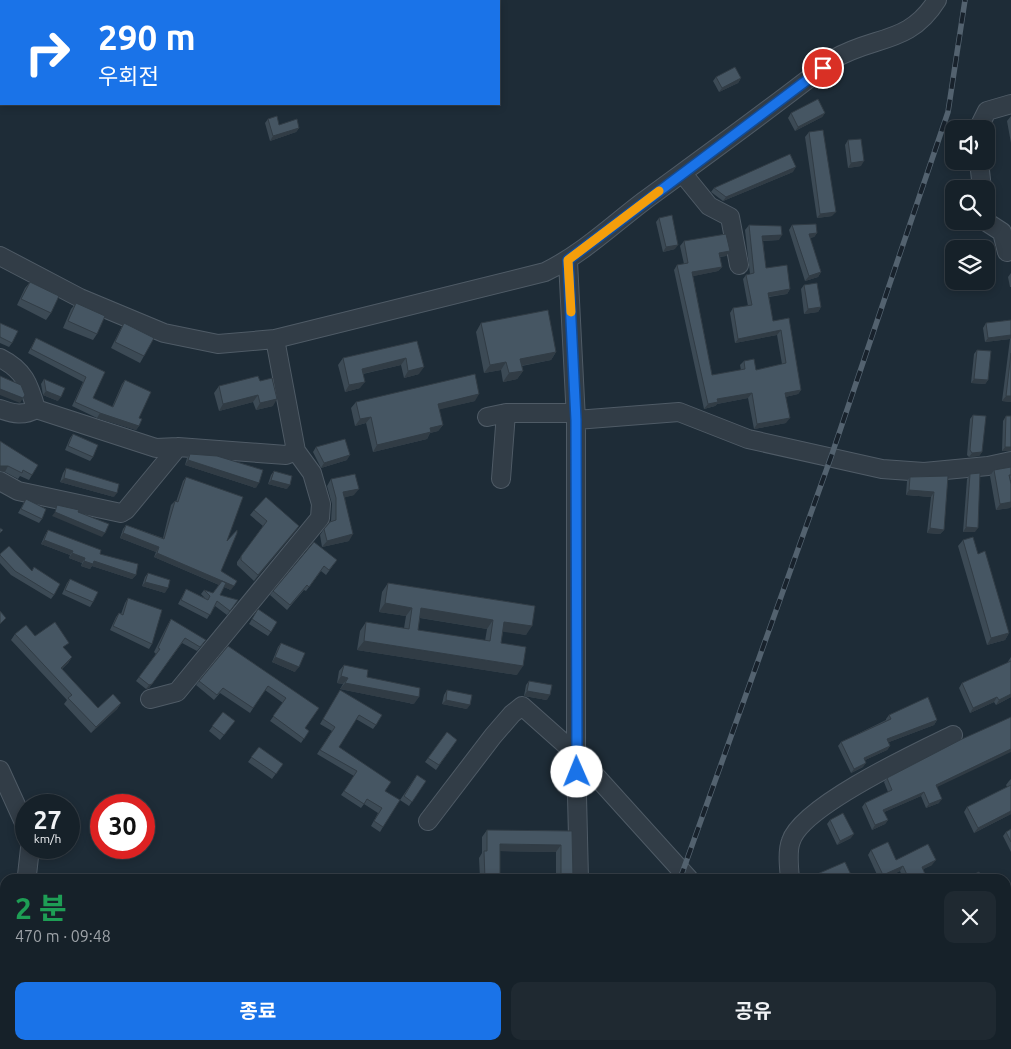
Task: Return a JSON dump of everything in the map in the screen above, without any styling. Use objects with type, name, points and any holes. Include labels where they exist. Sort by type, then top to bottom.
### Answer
[{"type":"street","points":[[0,257],[80,298],[164,333],[218,344],[275,339],[545,272],[568,260],[834,59],[853,48],[892,38],[912,29],[929,13],[937,0]]},
{"type":"street","points":[[982,120],[986,110],[1011,104]]},
{"type":"street","points":[[683,174],[709,206],[730,217],[739,265]]},
{"type":"street","points":[[995,227],[1002,232],[1007,252]]},
{"type":"street","points":[[568,260],[576,416],[576,754],[579,874]]},
{"type":"street","points":[[150,699],[177,692],[320,518],[321,504],[312,473],[296,451],[275,339]]},
{"type":"street","points":[[0,358],[10,363],[26,377],[36,408]]},
{"type":"street","points":[[36,408],[156,448],[178,447],[286,455],[296,451]]},
{"type":"street","points":[[0,409],[11,413],[27,414],[36,408]]},
{"type":"street","points":[[487,417],[506,413],[576,416],[678,412],[748,439],[882,469],[924,472],[988,466],[1011,461]]},
{"type":"street","points":[[501,479],[506,413]]},
{"type":"street","points":[[0,481],[18,491],[121,513],[126,510],[178,447]]},
{"type":"street","points":[[428,821],[493,736],[512,714],[522,706],[576,754],[684,874]]},
{"type":"street","points":[[790,874],[791,840],[798,830],[819,809],[859,783],[953,735]]},
{"type":"street","points":[[0,770],[15,803]]},
{"type":"street","points":[[28,874],[29,859]]},
{"type":"building","points":[[735,67],[741,78],[722,88],[716,77]]},
{"type":"building","points":[[818,99],[825,113],[798,127],[791,113]]},
{"type":"building","points":[[277,116],[279,125],[297,119],[299,128],[273,136],[268,119]]},
{"type":"building","points":[[823,130],[836,212],[820,214],[809,132]]},
{"type":"building","points":[[861,139],[864,161],[851,163],[848,140]]},
{"type":"building","points":[[790,154],[796,167],[726,197],[714,188]]},
{"type":"building","points":[[672,215],[678,245],[666,247],[659,218]]},
{"type":"building","points":[[816,224],[817,233],[809,234],[821,272],[809,276],[792,225]]},
{"type":"building","points":[[749,225],[781,226],[782,235],[762,236],[766,268],[787,265],[790,289],[768,293],[773,321],[789,318],[801,390],[785,393],[790,418],[757,424],[752,393],[717,399],[718,402],[708,404],[677,265],[688,263],[684,241],[726,234],[730,251],[719,253],[722,267],[692,272],[712,375],[745,369],[744,361],[754,359],[756,370],[786,363],[781,330],[738,339],[733,308],[752,305],[746,275],[754,273]]},
{"type":"building","points":[[30,282],[59,296],[51,313],[21,299]]},
{"type":"building","points":[[817,283],[821,307],[808,309],[804,285]]},
{"type":"building","points":[[76,303],[105,316],[97,334],[68,321]]},
{"type":"building","points":[[548,310],[556,352],[520,359],[523,371],[509,373],[506,362],[490,365],[481,323]]},
{"type":"building","points":[[1011,320],[1011,335],[988,338],[986,323]]},
{"type":"building","points":[[0,323],[18,331],[12,343],[0,337]]},
{"type":"building","points":[[124,323],[154,338],[144,356],[115,342]]},
{"type":"building","points":[[36,338],[105,372],[93,398],[113,407],[125,380],[151,392],[139,418],[142,419],[139,426],[100,413],[75,402],[86,377],[31,349]]},
{"type":"building","points":[[417,341],[424,367],[408,371],[406,358],[362,369],[365,382],[349,385],[343,358]]},
{"type":"building","points":[[977,350],[991,351],[988,380],[974,379]]},
{"type":"building","points":[[1011,353],[1011,396],[1006,396]]},
{"type":"building","points":[[475,374],[479,394],[438,404],[443,425],[430,428],[431,432],[377,445],[371,417],[360,419],[356,402]]},
{"type":"building","points":[[0,376],[21,385],[25,395],[23,398],[0,389]]},
{"type":"building","points":[[258,376],[260,381],[272,378],[277,399],[260,403],[258,395],[223,404],[219,386]]},
{"type":"building","points":[[44,379],[65,388],[61,397],[46,391]]},
{"type":"building","points":[[973,415],[986,416],[982,452],[972,453],[970,450]]},
{"type":"building","points":[[1006,416],[1011,416],[1011,447],[1005,447]]},
{"type":"building","points":[[73,434],[98,445],[93,457],[68,446]]},
{"type":"building","points":[[345,439],[350,455],[324,463],[316,447]]},
{"type":"building","points":[[0,441],[38,465],[32,475],[23,470],[22,473],[8,466],[0,466]]},
{"type":"building","points":[[190,454],[217,456],[263,470],[259,483],[188,460]]},
{"type":"building","points":[[1011,467],[1011,475],[1009,475],[1011,502],[1000,504],[994,470]]},
{"type":"building","points":[[66,468],[119,484],[117,493],[64,478]]},
{"type":"building","points":[[274,471],[292,476],[290,485],[271,480]]},
{"type":"building","points":[[980,473],[978,528],[966,527],[970,474]]},
{"type":"building","points":[[355,474],[359,489],[343,492],[353,534],[327,541],[324,529],[330,522],[336,520],[336,498],[331,479]]},
{"type":"building","points":[[948,476],[944,530],[930,528],[934,492],[909,490],[910,477]]},
{"type":"building","points":[[186,477],[243,497],[227,541],[237,530],[237,533],[221,571],[237,581],[234,586],[157,553],[159,547],[123,533],[126,525],[164,539],[175,501],[178,502]]},
{"type":"building","points":[[266,497],[299,526],[258,575],[241,560],[241,556],[267,521],[254,510]]},
{"type":"building","points":[[26,499],[46,509],[42,519],[21,509]]},
{"type":"building","points":[[57,505],[79,510],[78,512],[109,524],[105,533],[55,512]]},
{"type":"building","points":[[48,530],[101,550],[100,554],[138,564],[136,575],[94,561],[93,564],[84,561],[85,558],[72,553],[73,551],[44,540]]},
{"type":"building","points":[[973,537],[978,554],[985,551],[1009,633],[991,638],[963,540]]},
{"type":"building","points":[[314,542],[337,560],[329,570],[324,566],[309,587],[307,585],[290,605],[273,591]]},
{"type":"building","points":[[9,546],[32,571],[34,567],[60,584],[54,595],[15,571],[0,555]]},
{"type":"building","points":[[148,573],[170,580],[168,588],[145,582]]},
{"type":"building","points":[[70,579],[98,592],[93,602],[65,590]]},
{"type":"building","points":[[222,581],[226,583],[220,595],[238,600],[230,611],[217,601],[210,615],[181,600],[186,589],[208,600],[210,596],[204,590],[213,593]]},
{"type":"building","points":[[388,583],[535,606],[532,626],[504,622],[501,643],[526,647],[523,666],[364,641],[366,622],[409,629],[412,608],[385,603]],"holes":[[[421,608],[493,620],[490,641],[418,630]]]},
{"type":"building","points":[[128,598],[162,610],[152,644],[113,626],[119,613],[123,615]]},
{"type":"building","points":[[258,609],[277,622],[271,632],[252,619]]},
{"type":"building","points":[[0,611],[6,618],[0,624]]},
{"type":"building","points":[[171,619],[206,640],[200,647],[185,638],[152,684],[149,685],[139,677],[160,649],[158,648]]},
{"type":"building","points":[[55,622],[69,643],[63,647],[72,657],[61,668],[98,708],[113,694],[121,703],[96,727],[68,698],[72,695],[15,634],[26,625],[35,636]]},
{"type":"building","points":[[281,643],[305,653],[299,667],[275,657]]},
{"type":"building","points":[[228,646],[319,708],[305,728],[309,731],[304,739],[273,716],[286,698],[268,686],[253,708],[223,688],[217,695],[199,681]]},
{"type":"building","points":[[1011,661],[1011,694],[999,700],[997,697],[973,708],[962,683]]},
{"type":"building","points":[[344,665],[368,670],[367,677],[420,688],[419,697],[345,683],[348,678],[341,676]]},
{"type":"building","points":[[529,681],[552,685],[550,695],[527,691]]},
{"type":"building","points":[[340,690],[382,715],[376,725],[359,715],[339,747],[391,782],[385,791],[400,800],[383,827],[374,821],[382,808],[367,799],[364,804],[344,791],[357,771],[320,750],[335,727],[323,719]]},
{"type":"building","points":[[447,690],[472,695],[470,705],[446,700]]},
{"type":"building","points":[[928,697],[937,720],[887,739],[890,746],[864,758],[866,763],[854,769],[841,742],[891,719],[889,715]]},
{"type":"building","points":[[223,712],[235,721],[224,735],[212,726]]},
{"type":"building","points":[[1011,717],[1011,749],[936,785],[942,799],[929,804],[924,792],[883,810],[888,820],[875,825],[865,803],[892,790],[887,778],[962,739]]},
{"type":"building","points":[[447,732],[457,740],[439,765],[428,758]]},
{"type":"building","points":[[259,747],[283,764],[276,774],[251,757]]},
{"type":"building","points":[[417,775],[426,781],[412,802],[404,796]]},
{"type":"building","points":[[1011,785],[1011,811],[978,828],[967,807]]},
{"type":"building","points":[[843,813],[854,834],[840,841],[830,820]]},
{"type":"building","points":[[1011,829],[1011,842],[1006,832]]},
{"type":"building","points":[[487,830],[572,831],[573,874],[561,874],[561,845],[500,844],[500,874],[485,874],[484,851],[487,851]]},
{"type":"building","points":[[888,842],[896,860],[928,844],[936,860],[922,867],[925,874],[907,874],[903,866],[883,874],[871,850]]},
{"type":"building","points":[[845,862],[851,874],[817,874]]},
{"type":"railway","points":[[682,874],[831,457],[948,112],[965,0]]},
{"type":"slow traffic","points":[[571,312],[568,260],[585,249],[659,191]]},
{"type":"route","points":[[577,772],[576,420],[568,260],[823,68]]}]
